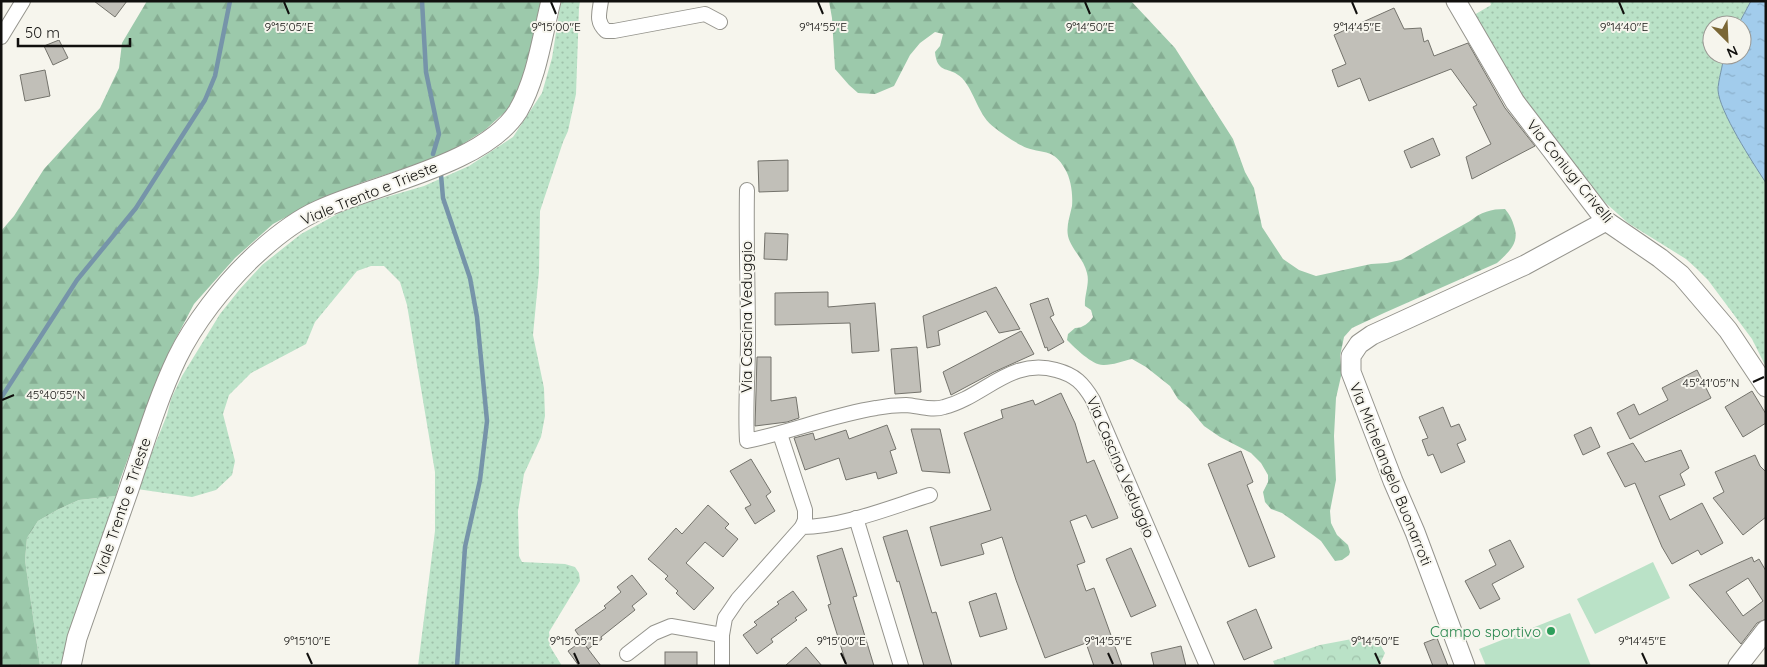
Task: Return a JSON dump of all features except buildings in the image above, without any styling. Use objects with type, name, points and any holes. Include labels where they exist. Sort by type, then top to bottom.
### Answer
[{"type":"street","points":[[1,37],[23,1]]},
{"type":"street","name":"Viale Trento e Trieste","points":[[71,666],[77,638],[152,421],[178,356],[200,319],[250,260],[293,224],[319,210],[422,172],[461,155],[480,146],[509,123],[517,112],[532,81],[551,1]]},
{"type":"street","points":[[601,1],[598,17],[600,25],[606,31],[705,14],[720,22]]},
{"type":"street","name":"Via Coniugi Crivelli","points":[[1456,1],[1515,102],[1606,222],[1660,258],[1681,275],[1722,322],[1766,387]]},
{"type":"street","name":"Via Cascina Veduggio","points":[[747,190],[747,441],[876,408],[908,405],[942,408],[959,402],[1025,368],[1043,366],[1074,376],[1081,382],[1092,400],[1207,666]]},
{"type":"street","name":"Via Michelangelo Buonarroti","points":[[1466,666],[1353,379],[1351,356],[1358,344],[1372,335],[1525,264],[1606,222]]},
{"type":"street","points":[[722,666],[722,636],[725,618],[738,599],[802,528],[805,520],[804,510],[780,434]]},
{"type":"street","points":[[802,528],[818,527],[856,518],[930,496]]},
{"type":"street","points":[[856,518],[900,666]]},
{"type":"street","points":[[627,654],[654,633],[671,626],[722,636]]},
{"type":"street","points":[[1738,666],[1766,630]]},
{"type":"green space","points":[[147,1],[541,1],[526,77],[507,110],[485,130],[455,149],[427,161],[363,182],[312,203],[273,224],[235,258],[194,304],[158,377],[120,480],[116,496],[79,500],[59,509],[38,521],[27,538],[25,560],[40,666],[1,666],[1,231],[14,216],[44,169],[100,108],[119,68],[122,43]]},
{"type":"green space","points":[[561,1],[580,1],[576,94],[568,131],[540,211],[539,272],[533,335],[544,388],[545,416],[541,437],[524,474],[518,511],[519,556],[522,562],[565,564],[575,567],[579,573],[580,581],[549,632],[551,648],[562,666],[418,666],[435,531],[435,472],[407,305],[400,282],[384,266],[371,266],[357,271],[315,322],[306,344],[251,373],[229,395],[223,414],[235,461],[232,475],[216,490],[192,497],[137,489],[167,415],[171,399],[182,376],[220,314],[240,289],[262,265],[301,234],[341,212],[424,186],[469,166],[513,137],[542,93],[552,58]]},
{"type":"green space","points":[[829,1],[1131,1],[1175,48],[1233,139],[1245,172],[1254,188],[1262,227],[1283,259],[1299,270],[1316,276],[1371,264],[1401,260],[1482,213],[1505,209],[1510,215],[1516,237],[1512,247],[1497,263],[1352,328],[1344,337],[1340,356],[1342,372],[1336,398],[1334,436],[1336,480],[1330,511],[1331,523],[1337,535],[1348,545],[1349,555],[1342,560],[1335,561],[1321,541],[1282,513],[1271,509],[1265,502],[1263,492],[1268,482],[1268,475],[1261,463],[1251,453],[1220,437],[1204,426],[1189,408],[1178,399],[1170,386],[1146,367],[1132,359],[1100,365],[1084,356],[1067,340],[1068,334],[1075,328],[1086,325],[1093,317],[1091,310],[1085,306],[1088,277],[1068,236],[1072,197],[1067,173],[1053,155],[1023,146],[989,123],[962,78],[938,64],[935,52],[940,46],[943,34],[935,32],[920,43],[910,55],[894,86],[875,94],[858,93],[835,69]]},
{"type":"green space","points":[[1490,1],[1751,1],[1743,15],[1702,15],[1702,65],[1722,65],[1718,89],[1732,125],[1766,183],[1766,367],[1752,339],[1708,280],[1686,259],[1628,223],[1588,187],[1520,99],[1474,15],[1491,5]]},
{"type":"green space","points":[[116,496],[64,666],[40,666],[25,560],[27,538],[38,521],[59,509],[79,500]]},
{"type":"green space","points":[[1653,562],[1670,598],[1595,634],[1577,599]]},
{"type":"green space","name":"Campo sportivo","points":[[1570,613],[1591,666],[1486,666],[1479,649]]},
{"type":"green space","points":[[1352,639],[1364,643],[1377,639],[1385,653],[1379,666],[1275,666],[1273,661],[1320,645]]},
{"type":"water","points":[[1751,1],[1766,1],[1766,183],[1730,123],[1724,111],[1718,90],[1722,65],[1752,65],[1752,15],[1743,15]]},
{"type":"waterway","points":[[1,398],[77,280],[136,208],[205,100],[215,76],[230,1]]},
{"type":"waterway","points":[[422,1],[426,72],[439,134],[433,154]]},
{"type":"waterway","points":[[441,175],[443,198],[470,278],[477,317],[487,421],[480,480],[465,547],[457,666]]},
{"type":"place","name":"Campo sportivo","points":[[1551,631]]}]
